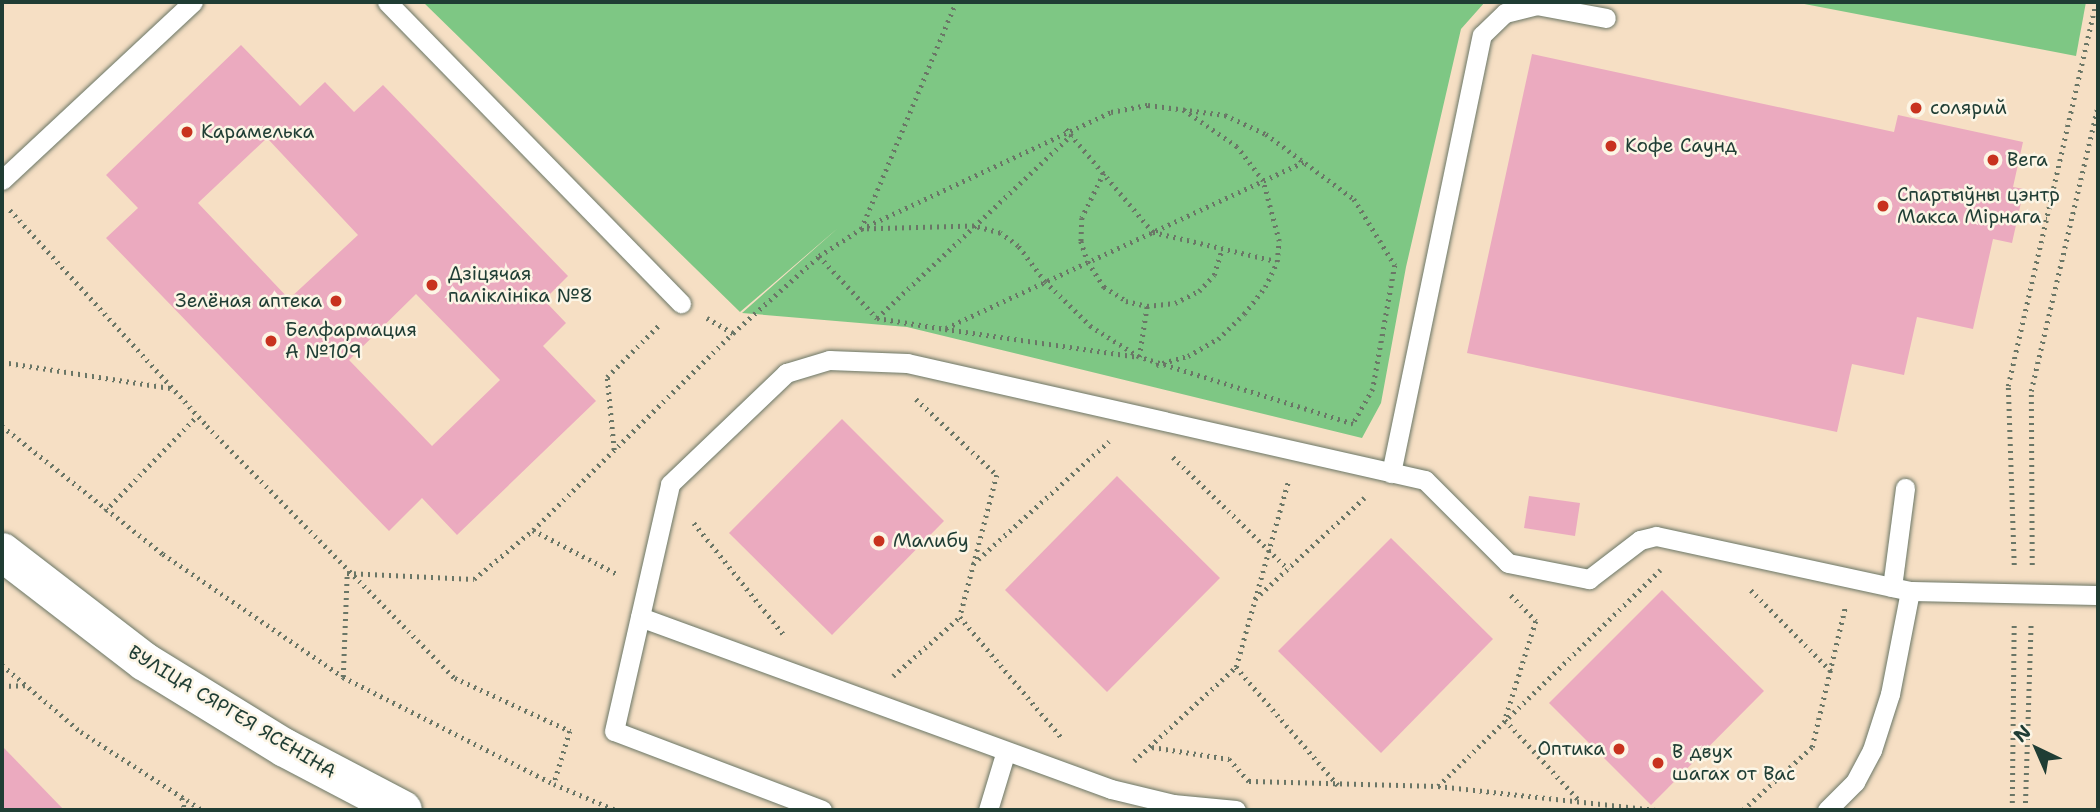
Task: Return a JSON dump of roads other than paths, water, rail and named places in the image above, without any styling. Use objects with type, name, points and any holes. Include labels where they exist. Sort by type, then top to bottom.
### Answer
[{"type":"main road","name":"ВУЛІЦА СЯРГЕЯ ЯСЕНІНА","points":[[2,552],[145,662],[380,805]]},
{"type":"lane","points":[[2,180],[193,2]]},
{"type":"lane","points":[[387,2],[681,303]]},
{"type":"lane","points":[[1391,473],[1482,35],[1505,13],[1536,5],[1606,18]]},
{"type":"lane","points":[[822,810],[614,730],[670,484],[786,373],[829,360],[907,363],[1425,480],[1508,563],[1589,579],[1640,540],[1656,536],[1901,589],[2098,595]]},
{"type":"lane","points":[[1827,810],[1856,782],[1872,750],[1890,694],[1901,589],[1905,488]]},
{"type":"lane","points":[[640,617],[1004,754],[1172,804],[1236,810]]},
{"type":"lane","points":[[988,810],[1004,754]]},
{"type":"place","name":"солярий","points":[[1916,108]]},
{"type":"place","name":"Карамелька","points":[[187,132]]},
{"type":"place","name":"Кофе Саунд","points":[[1611,146]]},
{"type":"place","name":"Вега","points":[[1993,160]]},
{"type":"place","name":"Спартыўны цэнтр Макса Мірнага","points":[[1883,206]]},
{"type":"place","name":"Дзіцячая паліклініка №8","points":[[432,285]]},
{"type":"place","name":"Зелёная аптека","points":[[336,301]]},
{"type":"place","name":"Белфармация А №109","points":[[271,341]]},
{"type":"place","name":"Малибу","points":[[879,541]]},
{"type":"place","name":"Оптика","points":[[1619,749]]},
{"type":"place","name":"В двух шагах от Вас","points":[[1658,763]]}]
